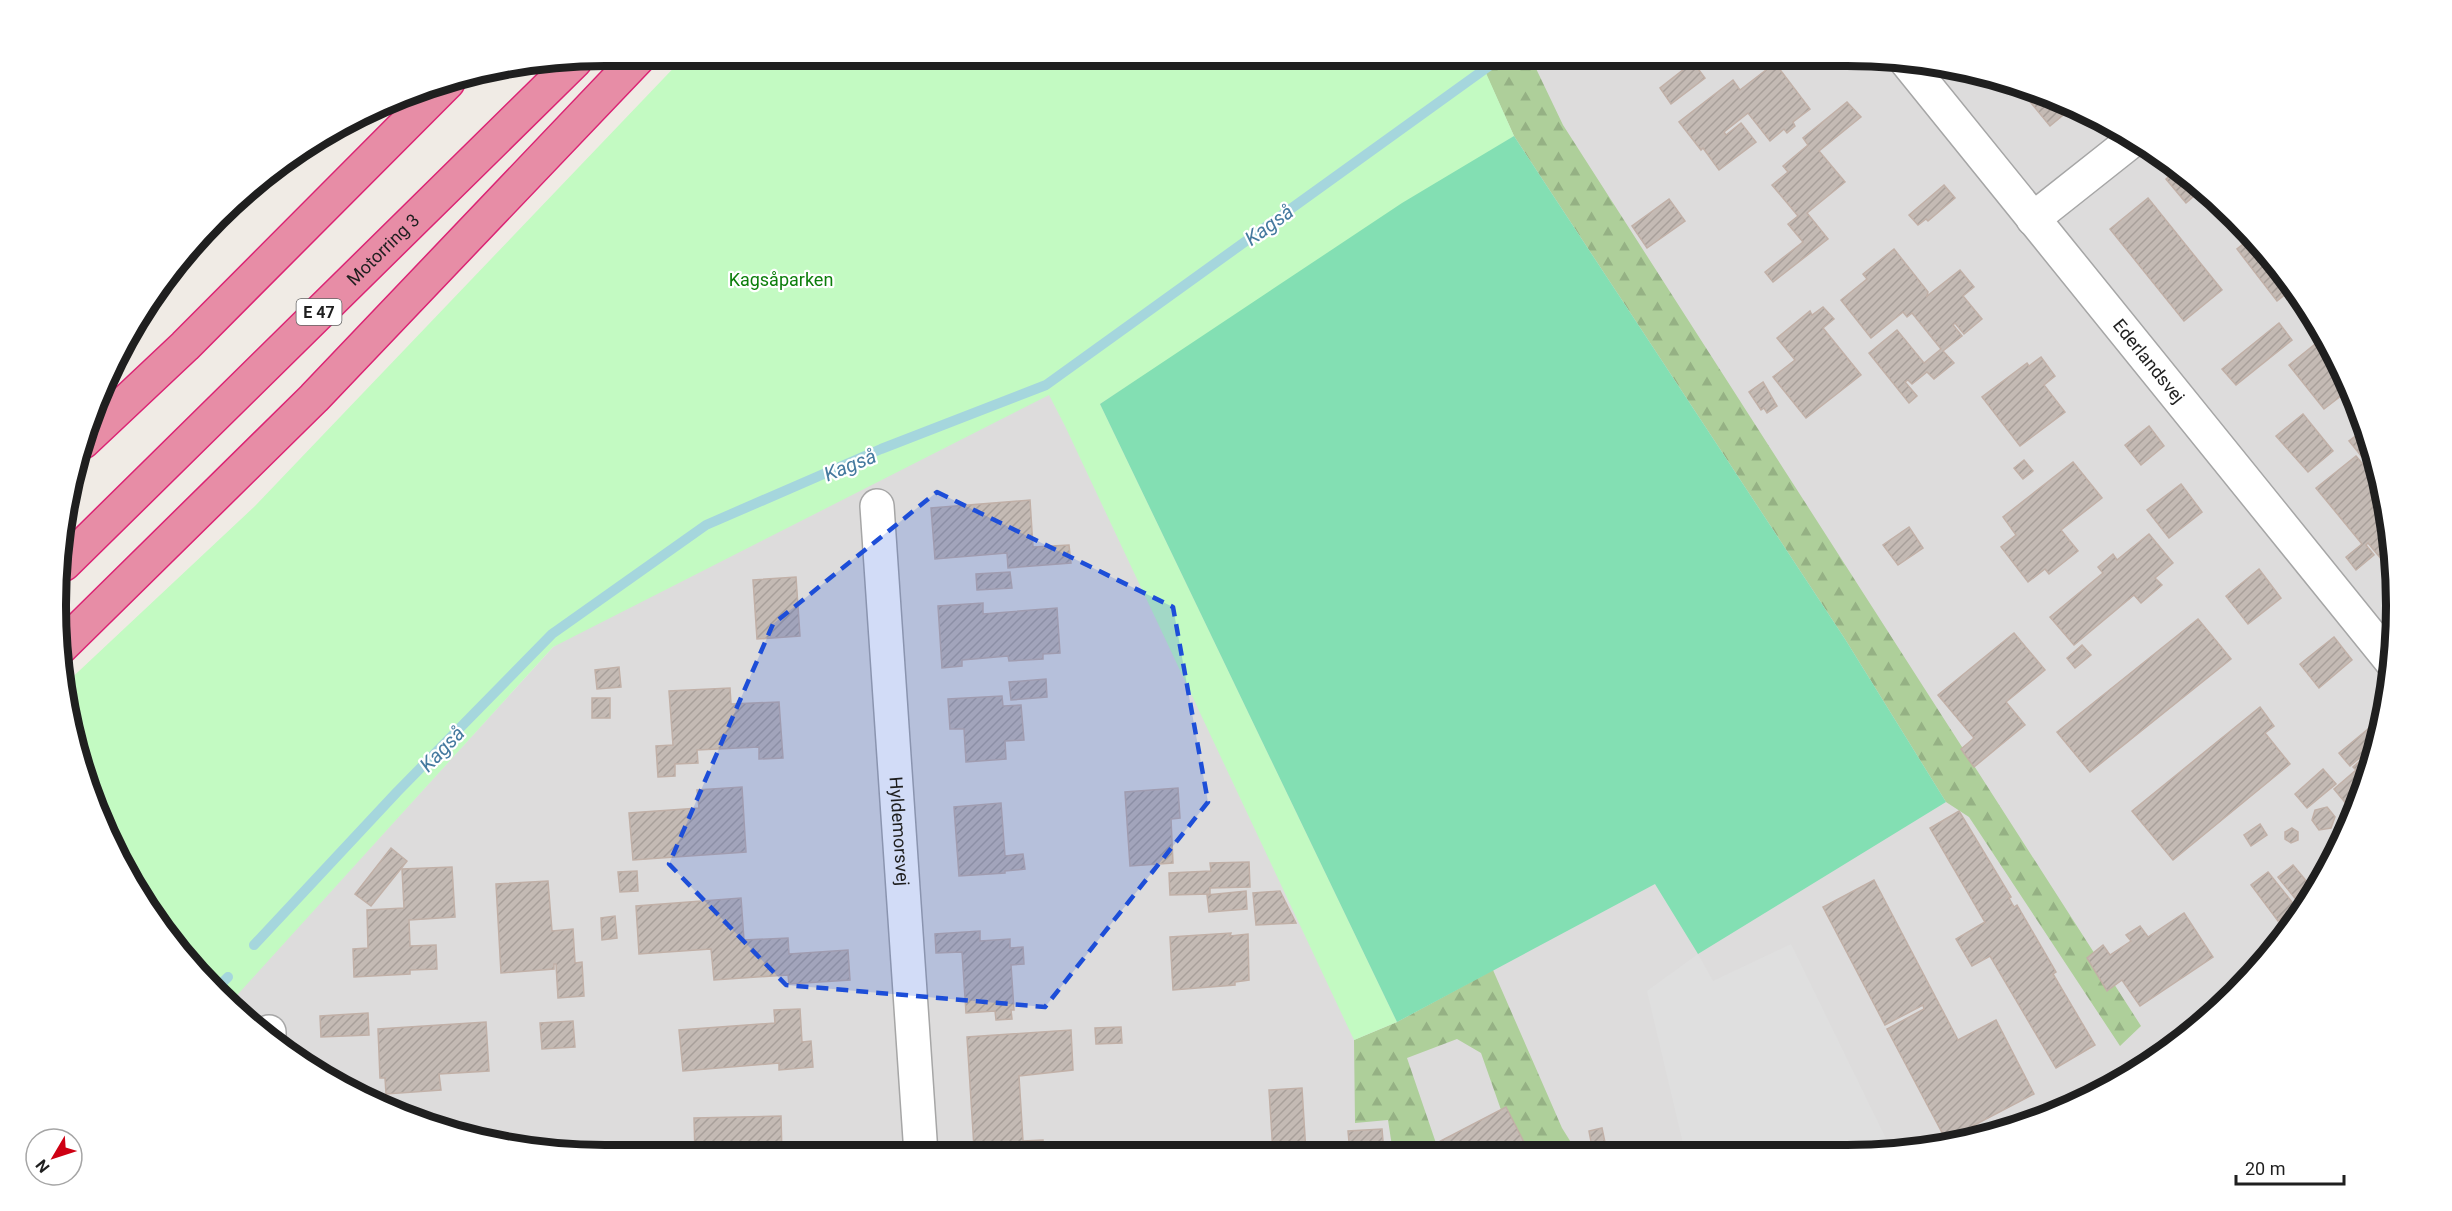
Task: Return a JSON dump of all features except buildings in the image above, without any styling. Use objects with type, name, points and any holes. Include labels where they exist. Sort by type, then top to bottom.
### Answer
[{"type":"highway","points":[[67,641],[314,398],[630,66]]},
{"type":"highway","name":"Motorring 3","points":[[68,560],[569,67]]},
{"type":"highway","points":[[96,430],[185,346],[436,94]]},
{"type":"street","name":"Ederlandsvej","points":[[1914,71],[2384,652]]},
{"type":"street","points":[[2033,219],[2127,145]]},
{"type":"street","name":"Hyldemorsvej","points":[[877,506],[920,1145]]},
{"type":"highlighted area","points":[[937,492],[1173,607],[1208,802],[1045,1007],[786,985],[669,864],[773,624]]},
{"type":"shaded area","points":[[1487,66],[1846,66],[1917,71],[1952,76],[2020,95],[2053,107],[2116,138],[2175,177],[2228,224],[2275,277],[2314,336],[2345,399],[2368,466],[2376,500],[2385,570],[2385,641],[2381,676],[2376,711],[2357,779],[2345,812],[2314,875],[2275,934],[2252,961],[2228,987],[2175,1034],[2116,1073],[2085,1089],[2053,1104],[1986,1127],[1952,1135],[1882,1144],[606,1145],[570,1144],[500,1135],[466,1127],[399,1104],[336,1073],[306,1054],[277,1034],[235,997],[553,647]]},
{"type":"shaded area","points":[[1791,944],[1888,1143],[1683,1145],[1647,991],[1698,954],[1713,981]]},
{"type":"green space","name":"Kagsåparken","points":[[675,66],[1483,66],[1514,136],[1100,404],[1397,1022],[1354,1040],[1049,395],[553,647],[235,997],[177,934],[138,875],[122,844],[107,812],[84,745],[71,678],[255,506]]},
{"type":"green space","points":[[1482,66],[1535,66],[1563,125],[2141,1026],[2120,1046],[1969,817],[1946,802],[1845,639],[1514,136]]},
{"type":"green space","points":[[1514,136],[1845,639],[1946,802],[1698,954],[1655,884],[1397,1022],[1100,404],[1402,203]]},
{"type":"green space","points":[[1493,970],[1562,1128],[1573,1145],[1513,1144],[1481,1053],[1457,1039],[1407,1058],[1437,1145],[1392,1145],[1388,1120],[1355,1123],[1354,1040],[1397,1022]]},
{"type":"waterway","name":"Kagså","points":[[254,945],[397,792],[552,634],[706,525],[881,449],[1046,385],[1489,66]]},
{"type":"waterway","name":"Kagså","points":[[221,984],[228,977]]}]
